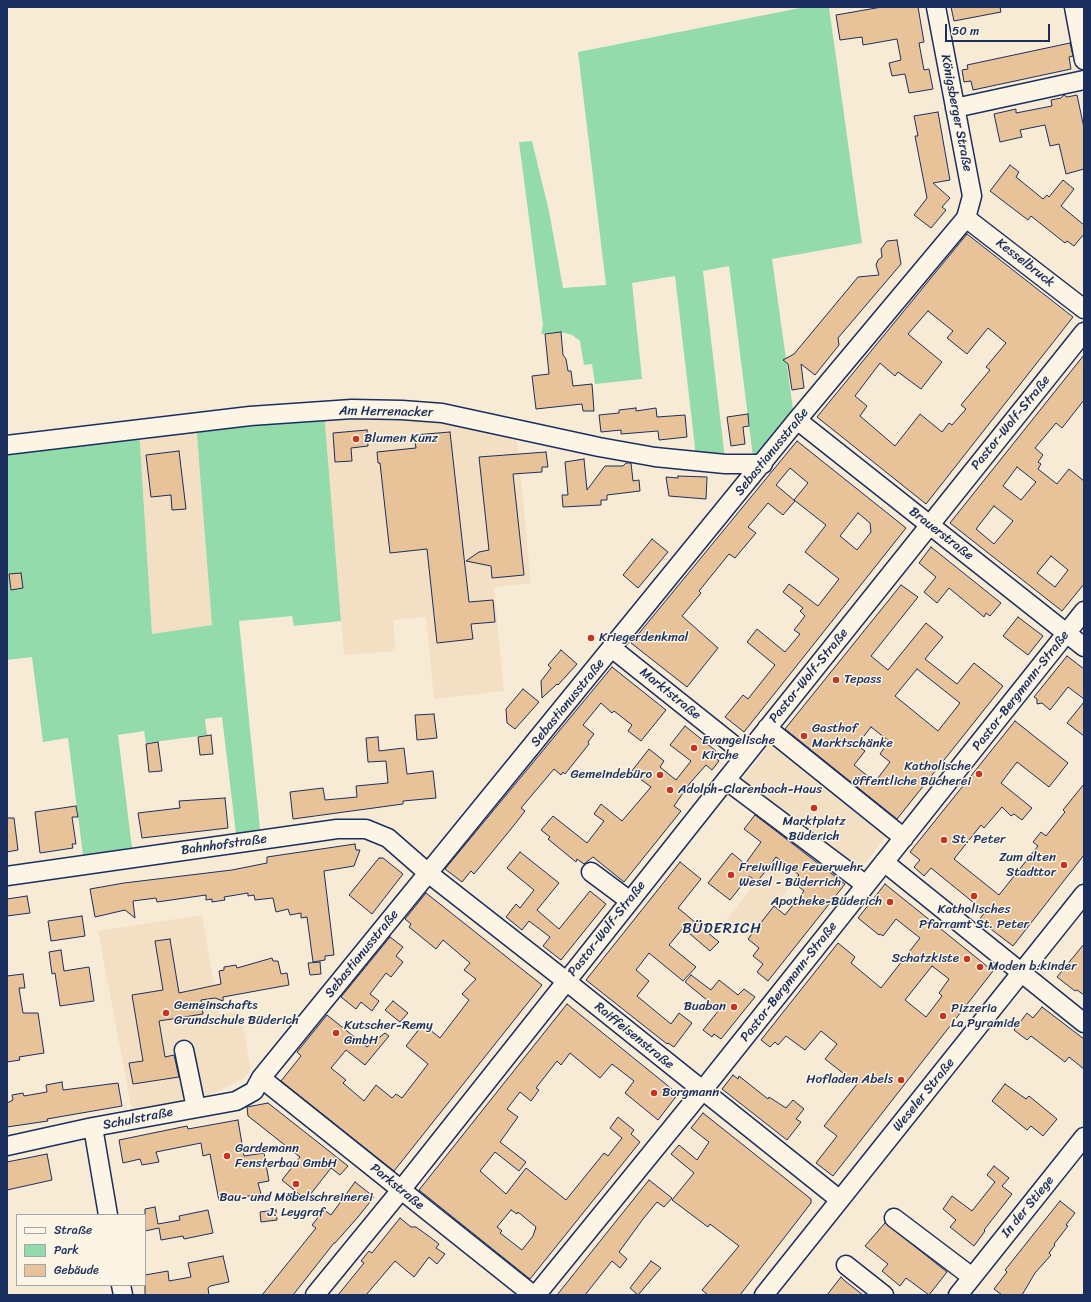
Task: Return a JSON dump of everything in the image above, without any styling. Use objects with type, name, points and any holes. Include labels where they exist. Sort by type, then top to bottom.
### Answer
[{"type":"street","name":"Königsberger Straße","points":[[936,7],[972,196],[966,218]]},
{"type":"street","points":[[1074,7],[1084,60]]},
{"type":"street","points":[[955,108],[1084,80]]},
{"type":"street","name":"Kesselbruck","points":[[966,218],[1084,309]]},
{"type":"street","name":"Sebastianusstraße","points":[[261,1078],[763,464],[797,420],[966,218]]},
{"type":"street","name":"Pastor-Wolf-Straße","points":[[315,1295],[401,1190],[767,728],[1084,332]]},
{"type":"street","name":"Am Herrenacker","points":[[7,445],[250,416],[352,409],[402,410],[442,413],[599,447],[655,457],[725,464],[763,464]]},
{"type":"street","name":"Brauerstraße","points":[[797,420],[1084,647]]},
{"type":"street","name":"Pastor-Bergmann-Straße","points":[[535,1295],[702,1091],[1084,611]]},
{"type":"street","name":"Marktstraße","points":[[612,649],[746,755]]},
{"type":"street","points":[[767,728],[904,838]]},
{"type":"street","points":[[726,780],[866,885]]},
{"type":"street","name":"Bahnhofstraße","points":[[7,876],[337,830],[366,830],[388,838],[428,873]]},
{"type":"street","points":[[884,862],[1084,1023]]},
{"type":"street","points":[[591,872],[630,901]]},
{"type":"street","name":"Raiffeisenstraße","points":[[428,873],[840,1200]]},
{"type":"street","name":"Weseler Straße","points":[[764,1295],[1084,894]]},
{"type":"street","points":[[184,1050],[196,1108]]},
{"type":"street","name":"Schulstraße","points":[[7,1146],[93,1127],[236,1100],[254,1091],[261,1078]]},
{"type":"street","name":"Parkstraße","points":[[261,1078],[535,1295]]},
{"type":"street","points":[[93,1127],[108,1214]]},
{"type":"street","name":"In der Stiege","points":[[958,1295],[1084,1137]]},
{"type":"street","points":[[894,1218],[972,1277]]},
{"type":"street","points":[[846,1265],[884,1295]]},
{"type":"shaded area","points":[[324,411],[516,429],[531,583],[494,587],[504,691],[434,699],[426,617],[393,620],[396,651],[344,655]]},
{"type":"shaded area","points":[[196,422],[213,625],[152,634],[139,429]]},
{"type":"shaded area","name":"Marktplatz Büderich","points":[[770,744],[887,835],[858,872],[741,781]]},
{"type":"shaded area","points":[[783,833],[813,858],[748,939],[726,920],[763,874],[755,868]]},
{"type":"shaded area","name":"Gemeinschafts Grundschule Büderich","points":[[202,915],[219,1014],[240,1011],[251,1070],[243,1079],[214,1093],[194,1099],[132,1111],[98,931]]},
{"type":"green space","points":[[805,7],[829,7],[862,243],[772,259],[793,409],[756,456],[753,457],[729,266],[703,271],[725,459],[696,456],[675,276],[632,283],[642,379],[595,384],[592,364],[584,365],[580,341],[572,335],[561,332],[541,334],[543,325],[519,142],[532,141],[549,211],[563,288],[606,285],[578,52]]},
{"type":"green space","points":[[324,411],[341,621],[294,626],[292,616],[239,621],[260,829],[236,834],[222,717],[205,719],[207,735],[146,743],[144,731],[118,735],[132,848],[83,855],[68,738],[43,742],[32,657],[7,660],[7,445],[139,429],[152,634],[212,625],[196,422]]},
{"type":"building","points":[[882,7],[918,7],[924,42],[919,43],[924,70],[929,69],[933,89],[909,93],[905,74],[892,76],[889,63],[901,60],[897,39],[863,45],[862,37],[840,40],[836,15]]},
{"type":"building","points":[[951,7],[1000,7],[1001,12],[954,21]]},
{"type":"building","points":[[1070,43],[1073,56],[1069,57],[1071,69],[973,90],[971,81],[964,82],[962,70],[968,69],[967,65]]},
{"type":"building","points":[[1064,95],[1067,97],[1077,95],[1084,128],[1084,169],[1066,174],[1059,144],[1050,146],[1045,125],[1020,130],[1022,137],[1000,142],[994,114],[1016,109],[1016,113],[1052,106],[1051,100],[1061,98]]},
{"type":"building","points":[[938,112],[950,180],[933,183],[950,198],[942,207],[946,210],[931,228],[914,215],[927,198],[915,136],[918,136],[914,116]]},
{"type":"building","points":[[1010,165],[1019,172],[1016,177],[1043,199],[1047,195],[1049,197],[1063,180],[1074,189],[1061,206],[1084,225],[1084,234],[1074,246],[1067,241],[1065,243],[1031,216],[1028,220],[990,191]]},
{"type":"building","points":[[967,234],[1073,317],[926,504],[817,417]],"holes":[[[928,311],[953,331],[947,338],[967,354],[988,328],[1006,343],[986,367],[990,370],[961,405],[966,409],[952,425],[949,423],[942,432],[920,414],[895,446],[860,416],[867,406],[855,396],[880,363],[895,376],[898,372],[921,389],[942,362],[908,334]]]},
{"type":"building","points":[[897,240],[901,264],[838,338],[839,345],[815,375],[801,364],[804,388],[792,390],[788,364],[783,360],[794,354],[858,277],[879,275],[876,265],[878,260],[882,257],[881,249],[887,241]]},
{"type":"building","points":[[561,332],[563,355],[566,359],[568,371],[571,371],[573,386],[592,384],[594,411],[583,411],[582,404],[536,409],[532,376],[549,374],[545,334]]},
{"type":"building","points":[[1084,355],[1084,400],[1062,428],[1056,423],[1035,448],[1043,455],[1038,462],[1041,464],[1038,469],[1057,484],[1069,469],[1084,481],[1084,584],[1062,611],[950,523]],"holes":[[[1017,467],[1036,482],[1021,500],[1003,486]],[[994,506],[1013,521],[994,544],[976,529]],[[1051,556],[1068,570],[1055,587],[1037,573]]]},
{"type":"building","points":[[636,408],[636,411],[656,408],[657,417],[685,415],[687,437],[659,440],[658,431],[621,434],[621,430],[601,432],[599,415],[619,413],[619,410]]},
{"type":"building","points":[[748,414],[749,426],[743,427],[745,444],[731,446],[727,417]]},
{"type":"building","points":[[367,430],[368,446],[351,448],[352,461],[335,462],[333,433]]},
{"type":"building","points":[[450,432],[469,602],[493,600],[495,622],[471,624],[473,639],[437,643],[427,549],[390,553],[380,463],[378,463],[377,452],[416,448],[414,435]]},
{"type":"building","points":[[797,441],[906,528],[744,732],[725,717],[743,695],[748,699],[775,665],[747,642],[757,629],[785,652],[800,634],[794,630],[805,616],[800,611],[803,608],[783,592],[789,584],[818,606],[839,579],[805,552],[826,525],[794,500],[808,483],[790,468],[776,485],[795,501],[783,515],[768,503],[748,527],[756,533],[735,558],[729,554],[699,591],[701,593],[682,616],[718,648],[687,687],[631,643]],"holes":[[[858,513],[870,523],[871,532],[857,550],[840,536]]]},
{"type":"building","points":[[179,451],[186,509],[172,510],[171,495],[151,497],[146,455]]},
{"type":"building","points":[[546,452],[548,467],[542,467],[542,472],[513,474],[524,575],[492,578],[491,566],[466,561],[479,552],[489,550],[479,457]]},
{"type":"building","points":[[584,459],[587,490],[605,466],[623,466],[626,463],[631,463],[633,481],[639,480],[640,491],[607,495],[607,500],[601,500],[601,505],[563,507],[562,495],[568,495],[565,462]]},
{"type":"building","points":[[678,476],[707,477],[706,499],[669,496],[666,477],[678,478]]},
{"type":"building","points":[[652,539],[668,552],[638,588],[623,575]]},
{"type":"building","points":[[931,547],[1001,603],[990,616],[986,613],[984,617],[949,588],[937,603],[924,592],[936,577],[919,563]]},
{"type":"building","points":[[21,573],[23,588],[11,590],[9,574]]},
{"type":"building","points":[[901,585],[918,597],[871,656],[888,670],[926,623],[943,637],[925,659],[957,684],[974,663],[1003,686],[897,819],[785,729]],"holes":[[[917,669],[960,703],[938,731],[895,696]],[[871,727],[889,741],[880,754],[890,762],[875,782],[854,765],[865,751],[857,745]]]},
{"type":"building","points":[[1018,617],[1043,636],[1028,655],[1003,636]]},
{"type":"building","points":[[561,650],[577,664],[558,685],[557,684],[542,698],[541,681],[551,668],[548,665]]},
{"type":"building","points":[[1067,656],[1084,669],[1084,699],[1068,687],[1050,710],[1042,703],[1037,704],[1037,699],[1034,697]]},
{"type":"building","points":[[612,667],[666,710],[641,741],[628,731],[632,725],[614,711],[612,713],[601,703],[583,725],[594,734],[588,742],[589,744],[565,774],[563,772],[561,775],[554,769],[521,808],[525,811],[511,829],[474,874],[471,871],[462,882],[445,869]]},
{"type":"building","points":[[523,689],[539,702],[515,729],[507,723],[506,709]]},
{"type":"building","points":[[1084,702],[1084,736],[1067,723]]},
{"type":"building","points":[[434,714],[437,738],[417,740],[415,715]]},
{"type":"building","points":[[1015,721],[1068,763],[1049,787],[1017,762],[1001,783],[1032,808],[1022,820],[1014,814],[1011,816],[1002,807],[984,828],[981,825],[954,859],[999,895],[1038,846],[1033,842],[1041,832],[1046,836],[1065,812],[1063,810],[1084,784],[1084,855],[1013,946],[979,920],[985,912],[931,868],[924,876],[914,867],[920,860],[910,852]]},
{"type":"building","points":[[685,726],[716,751],[712,755],[719,761],[712,770],[706,765],[690,783],[674,806],[681,811],[624,882],[593,857],[584,864],[577,859],[576,862],[548,839],[550,837],[541,830],[553,816],[587,843],[604,821],[594,814],[601,804],[622,821],[651,787],[631,772],[649,749],[664,761],[660,767],[676,780],[691,761],[670,745]]},
{"type":"building","points":[[211,735],[213,754],[200,755],[198,737]]},
{"type":"building","points":[[378,737],[379,751],[404,748],[407,774],[433,771],[436,798],[403,801],[403,804],[293,819],[290,792],[323,788],[325,800],[357,797],[356,786],[388,783],[386,761],[368,762],[366,738]]},
{"type":"building","points":[[158,742],[162,771],[149,772],[146,744]]},
{"type":"building","points":[[225,798],[228,828],[142,838],[138,813],[180,808],[179,801]]},
{"type":"building","points":[[76,806],[78,817],[72,817],[76,844],[72,844],[73,848],[40,853],[35,812]]},
{"type":"building","points":[[755,815],[845,884],[768,981],[757,972],[763,964],[753,956],[759,948],[748,939],[774,906],[785,915],[804,891],[793,882],[799,875],[776,857],[757,882],[749,876],[730,900],[708,883],[732,853],[745,864],[761,842],[744,829]]},
{"type":"building","points":[[7,818],[14,818],[18,850],[7,852]]},
{"type":"building","points":[[355,844],[356,850],[360,850],[354,866],[324,871],[334,955],[325,956],[325,960],[313,962],[307,917],[301,918],[301,913],[290,915],[288,909],[276,912],[273,898],[255,900],[254,895],[248,896],[248,893],[224,897],[225,900],[212,902],[212,899],[206,900],[206,895],[157,902],[156,898],[133,901],[135,918],[125,910],[95,917],[90,889],[124,883],[232,870],[267,863],[267,857]]},
{"type":"building","points":[[520,852],[559,883],[537,910],[559,929],[590,891],[606,904],[561,960],[543,946],[550,937],[529,921],[522,930],[506,917],[516,904],[520,908],[534,890],[507,868]]},
{"type":"building","points":[[379,858],[383,858],[403,874],[372,914],[349,895]]},
{"type":"building","points":[[680,862],[701,879],[678,908],[719,942],[710,951],[683,928],[669,945],[696,967],[683,981],[649,953],[636,970],[649,981],[637,996],[671,1024],[679,1013],[692,1023],[674,1047],[668,1043],[667,1044],[586,980]]},
{"type":"building","points":[[885,884],[993,971],[833,1176],[816,1163],[837,1136],[824,1126],[857,1084],[825,1059],[837,1044],[821,1031],[805,1050],[786,1036],[778,1045],[775,1042],[770,1047],[761,1040],[838,943],[855,957],[851,963],[881,988],[920,938],[896,919],[883,936],[880,934],[879,935],[858,918]],"holes":[[[932,966],[949,979],[939,993],[942,996],[926,1017],[905,1000]]]},
{"type":"building","points":[[426,893],[542,985],[394,1171],[281,1081],[301,1056],[297,1052],[327,1015],[367,1047],[385,1033],[389,1036],[365,1065],[346,1050],[331,1068],[346,1080],[343,1083],[364,1101],[376,1085],[392,1098],[396,1094],[402,1098],[428,1064],[406,1046],[423,1024],[440,1038],[469,1000],[462,994],[476,979],[464,970],[470,963],[443,940],[436,949],[409,927],[411,924],[405,919]]},
{"type":"building","points":[[27,896],[30,913],[7,916],[7,899]]},
{"type":"building","points":[[82,916],[85,936],[51,941],[48,921]]},
{"type":"building","points":[[390,937],[403,947],[396,956],[403,962],[391,977],[386,973],[370,994],[379,1001],[372,1011],[361,1002],[356,1009],[341,997]]},
{"type":"building","points":[[170,939],[179,993],[221,984],[219,971],[224,970],[224,967],[236,965],[237,968],[272,958],[273,961],[278,961],[281,974],[287,973],[289,985],[223,997],[223,1001],[215,998],[201,1000],[203,1014],[159,1021],[165,1057],[174,1055],[179,1077],[133,1084],[129,1063],[143,1061],[132,995],[163,990],[155,941]]},
{"type":"building","points":[[1084,944],[1084,995],[1077,990],[1075,991],[1057,977]]},
{"type":"building","points":[[61,950],[64,971],[89,967],[94,1001],[60,1006],[55,973],[52,974],[49,952]]},
{"type":"building","points":[[320,962],[321,974],[310,975],[308,963]]},
{"type":"building","points":[[23,974],[25,988],[19,988],[23,1013],[38,1013],[44,1053],[19,1057],[20,1060],[7,1062],[7,976]]},
{"type":"building","points":[[691,975],[711,990],[719,980],[738,995],[744,989],[755,997],[721,1039],[714,1034],[712,1037],[703,1030],[719,1010],[685,982]]},
{"type":"building","points":[[393,1001],[408,1013],[400,1022],[385,1010]]},
{"type":"building","points":[[567,1004],[678,1094],[658,1120],[625,1093],[634,1081],[612,1064],[600,1078],[570,1053],[561,1065],[557,1061],[536,1088],[539,1090],[531,1101],[520,1092],[507,1109],[518,1117],[500,1142],[526,1162],[519,1171],[495,1152],[480,1171],[506,1194],[526,1168],[566,1200],[604,1153],[608,1156],[622,1138],[610,1128],[618,1117],[634,1130],[631,1134],[640,1142],[530,1279],[419,1190]],"holes":[[[511,1210],[517,1214],[518,1212],[536,1227],[533,1236],[522,1250],[500,1233],[502,1231],[497,1227]]]},
{"type":"building","points":[[1042,1007],[1084,1039],[1084,1069],[1069,1057],[1065,1062],[1031,1036],[1027,1040],[1014,1030],[1027,1013],[1033,1018]]},
{"type":"building","points":[[733,1075],[738,1079],[739,1076],[768,1099],[769,1097],[786,1108],[793,1100],[804,1109],[796,1119],[801,1122],[787,1140],[722,1089]]},
{"type":"building","points":[[62,1082],[63,1090],[118,1083],[122,1106],[47,1119],[48,1121],[7,1127],[7,1103],[13,1100],[12,1095],[23,1093],[24,1096],[47,1092],[46,1085]]},
{"type":"building","points":[[1005,1084],[1026,1099],[1029,1096],[1057,1119],[1043,1136],[1031,1126],[1027,1130],[992,1101]]},
{"type":"building","points":[[268,1103],[348,1166],[340,1175],[331,1168],[306,1200],[282,1180],[300,1157],[248,1116],[247,1107]]},
{"type":"building","points":[[703,1113],[811,1199],[811,1203],[740,1295],[708,1295],[702,1290],[739,1246],[710,1224],[708,1227],[672,1200],[694,1173],[671,1154],[679,1145],[697,1160],[709,1142],[691,1128]]},
{"type":"building","points":[[238,1120],[244,1156],[264,1153],[269,1181],[258,1183],[261,1194],[219,1201],[210,1154],[203,1156],[201,1143],[156,1152],[159,1162],[142,1165],[140,1159],[123,1163],[119,1140],[187,1126],[188,1129]]},
{"type":"building","points":[[47,1154],[52,1180],[7,1190],[7,1162]]},
{"type":"building","points":[[994,1166],[1009,1178],[1002,1186],[1012,1194],[984,1230],[985,1231],[974,1246],[950,1227],[956,1220],[943,1209],[952,1196],[972,1211],[995,1182],[987,1175]]},
{"type":"building","points":[[649,1180],[672,1198],[664,1207],[657,1202],[643,1219],[619,1252],[627,1259],[620,1268],[612,1261],[585,1295],[557,1295]]},
{"type":"building","points":[[355,1182],[374,1197],[358,1217],[334,1243],[293,1295],[262,1295],[316,1228],[312,1225],[324,1210],[331,1215]]},
{"type":"building","points":[[1060,1201],[1075,1213],[1066,1225],[1068,1226],[1054,1244],[1055,1245],[1049,1253],[1051,1255],[1035,1273],[1022,1295],[1002,1295],[994,1289],[1007,1272],[1005,1270]]},
{"type":"building","points":[[155,1207],[158,1224],[180,1220],[179,1216],[208,1210],[213,1233],[184,1239],[183,1236],[161,1240],[159,1228],[146,1231],[145,1209]]},
{"type":"building","points":[[276,1210],[277,1220],[261,1222],[260,1212]]},
{"type":"building","points":[[400,1218],[411,1227],[416,1227],[439,1244],[436,1248],[445,1254],[437,1264],[429,1257],[414,1277],[395,1261],[366,1295],[338,1295],[364,1263],[361,1261],[369,1251],[372,1253]]},
{"type":"building","points":[[885,1223],[947,1272],[929,1295],[906,1278],[900,1286],[882,1271],[888,1264],[865,1246]]},
{"type":"building","points":[[223,1256],[229,1282],[210,1286],[208,1288],[209,1295],[145,1295],[146,1275],[168,1271],[169,1281],[191,1277],[188,1263]]},
{"type":"building","points":[[651,1261],[661,1268],[638,1295],[630,1288]]},
{"type":"building","points":[[841,1277],[845,1281],[863,1295],[827,1295]]},
{"type":"place","name":"Blumen Kunz","points":[[356,439]]},
{"type":"place","name":"Kriegerdenkmal","points":[[591,638]]},
{"type":"place","name":"Tepass","points":[[836,680]]},
{"type":"place","name":"Gasthof Marktschänke","points":[[804,736]]},
{"type":"place","name":"Evangelische Kirche","points":[[694,748]]},
{"type":"place","name":"Katholische öffentliche Bücherei","points":[[979,774]]},
{"type":"place","name":"Gemeindebüro","points":[[660,775]]},
{"type":"place","name":"Adolph-Clarenbach-Haus","points":[[670,790]]},
{"type":"place","name":"Marktplatz Büderich","points":[[814,808]]},
{"type":"place","name":"St. Peter","points":[[944,840]]},
{"type":"place","name":"Zum alten Stadttor","points":[[1064,865]]},
{"type":"place","name":"Freiwillige Feuerwehr Wesel - Büderrich","points":[[731,875]]},
{"type":"place","name":"Katholisches Pfarramt St. Peter","points":[[974,896]]},
{"type":"place","name":"Apotheke-Büderich","points":[[890,902]]},
{"type":"place","name":"Schatzkiste","points":[[967,959]]},
{"type":"place","name":"Moden b.kinder","points":[[980,967]]},
{"type":"place","name":"Buaban","points":[[734,1007]]},
{"type":"place","name":"Gemeinschafts Grundschule Büderich","points":[[166,1013]]},
{"type":"place","name":"Pizzeria La Pyramide","points":[[943,1016]]},
{"type":"place","name":"Kutscher-Remy GmbH","points":[[336,1033]]},
{"type":"place","name":"Hofladen Abels","points":[[901,1080]]},
{"type":"place","name":"Borgmann","points":[[654,1093]]},
{"type":"place","name":"Gardemann Fensterbau GmbH","points":[[227,1156]]},
{"type":"place","name":"Bau- und Möbelschreinerei J. Leygraf","points":[[296,1184]]},
{"type":"district","name":"BÜDERICH","points":[[722,929]]}]
